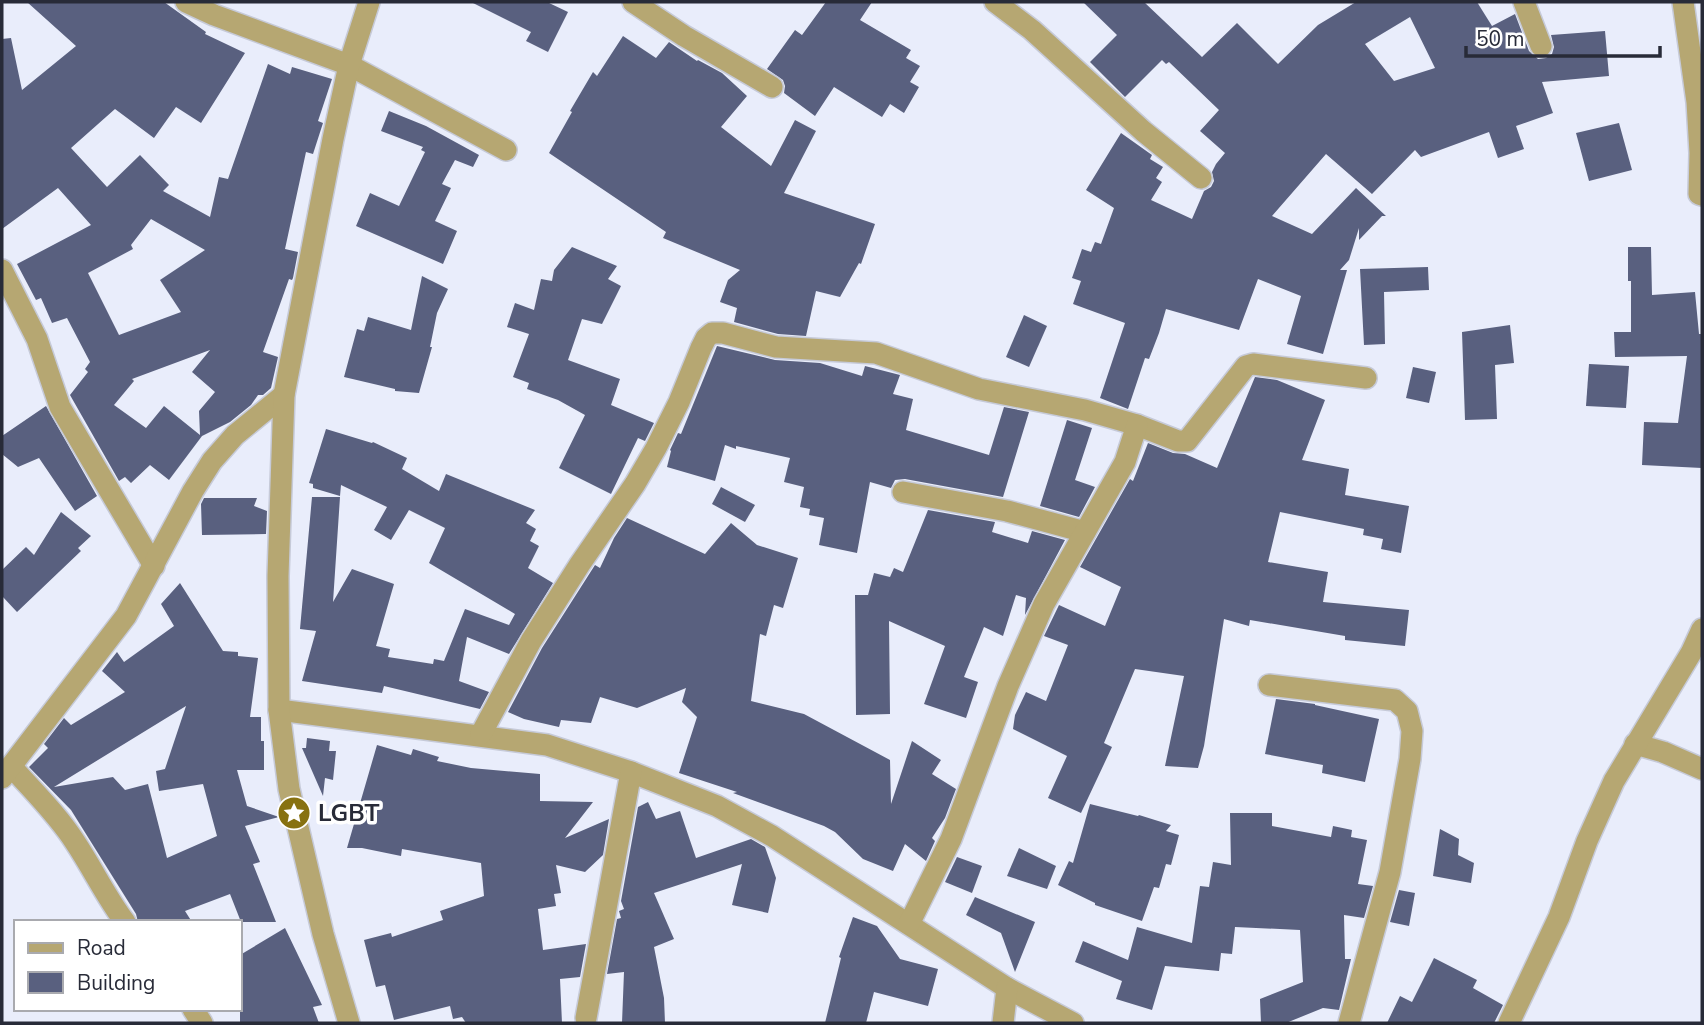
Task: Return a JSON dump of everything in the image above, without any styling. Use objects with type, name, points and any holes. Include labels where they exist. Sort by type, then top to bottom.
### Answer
[{"type":"street","points":[[186,2],[349,65],[506,150]]},
{"type":"street","points":[[349,1023],[323,934],[289,789],[279,710],[278,576],[284,395],[349,65],[369,2]]},
{"type":"street","points":[[633,2],[684,36],[772,87]]},
{"type":"street","points":[[995,2],[1032,30],[1143,131],[1201,178]]},
{"type":"street","points":[[1524,2],[1541,46]]},
{"type":"street","points":[[1683,2],[1697,102],[1699,194],[1702,195]]},
{"type":"street","points":[[2,270],[37,339],[60,407],[154,566]]},
{"type":"street","points":[[481,734],[531,641],[656,448],[701,348],[712,333],[723,333],[776,347],[876,353],[979,389],[1085,411],[1137,425],[1178,441],[1187,441],[1246,366],[1253,364],[1366,378]]},
{"type":"street","points":[[123,920],[59,819],[6,772],[126,616],[212,461],[235,435],[284,395]]},
{"type":"street","points":[[909,925],[951,839],[1008,686],[1044,604],[1125,462],[1137,425]]},
{"type":"street","points":[[903,492],[1007,511],[1085,531]]},
{"type":"street","points":[[1509,1023],[1559,917],[1587,841],[1614,781],[1691,653],[1702,629]]},
{"type":"street","points":[[1269,685],[1395,700],[1407,711],[1412,731],[1410,759],[1390,872],[1349,1023]]},
{"type":"street","points":[[279,710],[481,734],[547,745],[631,772],[717,806],[772,836],[1007,988],[1073,1023]]},
{"type":"street","points":[[1635,744],[1663,752],[1702,769]]},
{"type":"street","points":[[586,1018],[631,772]]},
{"type":"street","points":[[1003,1023],[1007,988]]},
{"type":"building","points":[[27,2],[164,2],[206,32],[205,34],[245,53],[201,123],[176,107],[154,138],[115,109],[71,148],[107,187],[140,155],[169,185],[163,191],[210,217],[219,177],[228,179],[268,64],[290,74],[292,67],[332,79],[318,121],[323,123],[313,154],[306,152],[285,249],[298,252],[293,278],[289,279],[263,352],[278,357],[271,388],[263,395],[258,395],[251,405],[230,422],[202,436],[169,480],[150,465],[131,483],[125,477],[119,481],[70,395],[88,372],[85,369],[90,362],[67,318],[52,323],[41,298],[36,300],[17,264],[91,225],[58,188],[2,229],[2,39],[11,38],[22,90],[76,46]],"holes":[[[151,219],[205,250],[160,280],[181,312],[119,335],[88,273],[133,249],[131,245]],[[210,350],[192,372],[215,392],[199,411],[200,435],[164,406],[146,428],[114,405],[134,381],[132,379]]]},
{"type":"building","points":[[471,2],[547,2],[568,12],[548,52],[526,41],[531,32]]},
{"type":"building","points":[[826,2],[872,2],[860,20],[911,50],[906,58],[920,66],[910,82],[919,87],[904,113],[890,104],[882,117],[834,87],[815,116],[784,93],[783,80],[767,69],[795,30],[802,35]]},
{"type":"building","points":[[1083,2],[1144,2],[1202,57],[1237,23],[1278,64],[1318,25],[1356,2],[1477,2],[1492,26],[1515,14],[1529,51],[1538,59],[1552,54],[1554,47],[1551,35],[1605,31],[1609,76],[1542,82],[1553,113],[1516,126],[1524,149],[1498,158],[1489,132],[1421,157],[1415,150],[1372,194],[1326,154],[1272,216],[1312,234],[1356,188],[1386,216],[1382,216],[1359,240],[1359,228],[1349,260],[1340,270],[1347,270],[1323,354],[1287,344],[1301,296],[1258,279],[1239,330],[1166,309],[1149,359],[1145,358],[1128,409],[1100,398],[1125,323],[1073,304],[1081,281],[1072,278],[1082,249],[1091,252],[1095,242],[1101,244],[1114,208],[1086,190],[1121,133],[1152,155],[1150,159],[1163,167],[1156,178],[1162,182],[1151,200],[1192,219],[1204,191],[1211,187],[1214,181],[1212,172],[1216,164],[1225,153],[1200,131],[1219,110],[1169,62],[1166,64],[1162,60],[1125,97],[1090,62],[1117,35]],"holes":[[[1410,17],[1435,68],[1394,81],[1365,44]]]},
{"type":"building","points":[[623,36],[656,58],[669,42],[697,61],[722,73],[747,96],[721,127],[771,166],[795,120],[816,131],[784,193],[875,224],[861,264],[859,263],[840,297],[816,291],[806,336],[778,334],[734,322],[737,308],[720,302],[728,280],[740,270],[663,238],[666,232],[549,153],[593,72],[597,76]]},
{"type":"building","points":[[389,111],[426,126],[479,155],[473,167],[455,160],[442,184],[451,188],[435,221],[457,231],[443,264],[356,226],[370,193],[399,206],[425,152],[421,150],[423,147],[381,131]]},
{"type":"building","points":[[1619,123],[1632,170],[1589,181],[1576,133]]},
{"type":"building","points":[[572,247],[617,266],[608,279],[621,286],[602,324],[582,319],[568,360],[620,379],[611,405],[654,423],[645,441],[638,438],[611,494],[559,468],[585,415],[558,400],[527,389],[529,383],[513,377],[529,334],[507,327],[515,303],[534,310],[541,279],[552,281],[554,270]]},
{"type":"building","points":[[1628,247],[1651,247],[1652,295],[1695,292],[1699,334],[1702,334],[1702,468],[1642,465],[1644,422],[1678,423],[1687,356],[1615,357],[1614,332],[1631,332]]},
{"type":"building","points":[[1428,267],[1429,290],[1384,292],[1385,344],[1364,345],[1360,269]]},
{"type":"building","points":[[422,276],[448,289],[437,313],[432,347],[419,393],[395,391],[344,377],[357,329],[364,331],[368,317],[411,330]]},
{"type":"building","points":[[1024,315],[1047,326],[1029,367],[1006,357]]},
{"type":"building","points":[[1510,325],[1514,363],[1495,365],[1497,419],[1465,420],[1462,332]]},
{"type":"building","points":[[717,346],[775,360],[820,363],[862,376],[865,366],[900,375],[893,394],[913,399],[906,430],[989,455],[1004,407],[1029,412],[1003,497],[905,479],[895,480],[891,488],[870,482],[857,553],[819,545],[824,518],[809,515],[810,509],[800,507],[804,487],[784,482],[790,458],[725,445],[715,481],[667,467],[670,450],[678,433],[681,434]]},
{"type":"building","points":[[1589,364],[1629,366],[1626,408],[1586,406]]},
{"type":"building","points":[[1413,367],[1436,372],[1429,403],[1406,398]]},
{"type":"building","points":[[1255,377],[1277,380],[1325,400],[1302,460],[1349,469],[1345,495],[1409,506],[1401,553],[1381,549],[1383,539],[1363,535],[1364,529],[1280,512],[1268,562],[1328,572],[1323,602],[1409,610],[1405,646],[1345,640],[1345,636],[1250,620],[1249,626],[1224,619],[1204,746],[1198,768],[1165,766],[1184,676],[1135,669],[1104,743],[1112,747],[1081,813],[1048,798],[1067,756],[1013,729],[1015,715],[1026,692],[1046,701],[1068,645],[1044,636],[1059,605],[1105,626],[1121,587],[1080,567],[1130,479],[1133,481],[1148,443],[1173,453],[1185,454],[1217,468]]},
{"type":"building","points":[[46,406],[97,496],[75,511],[39,458],[18,467],[2,454],[2,436]]},
{"type":"building","points":[[1067,420],[1092,428],[1075,480],[1095,487],[1079,517],[1040,506]]},
{"type":"building","points":[[326,429],[373,442],[407,458],[402,469],[439,491],[446,474],[535,510],[526,523],[536,529],[530,541],[539,546],[528,568],[553,583],[509,654],[467,637],[459,681],[489,692],[480,709],[384,686],[382,693],[302,681],[316,631],[300,629],[312,497],[340,497],[333,602],[352,569],[394,584],[376,646],[390,649],[388,657],[433,664],[434,659],[444,661],[465,609],[509,625],[515,614],[429,563],[445,528],[409,510],[391,540],[374,530],[387,507],[341,485],[340,496],[313,488],[313,484],[309,483]]},
{"type":"building","points":[[721,487],[755,505],[745,522],[712,504]]},
{"type":"building","points":[[204,498],[257,498],[254,506],[267,511],[266,534],[202,535],[201,504]]},
{"type":"building","points":[[928,510],[995,522],[992,532],[1028,543],[1032,531],[1065,540],[1025,615],[1026,598],[1016,595],[1003,636],[984,627],[964,677],[978,682],[966,718],[924,704],[945,646],[889,621],[890,714],[856,715],[855,595],[868,595],[874,573],[890,577],[894,568],[903,572]]},
{"type":"building","points":[[61,512],[91,536],[78,548],[81,551],[17,612],[2,596],[2,570],[26,547],[34,555]]},
{"type":"building","points":[[627,518],[705,554],[731,523],[757,545],[798,558],[783,608],[774,605],[766,636],[760,634],[751,701],[804,714],[890,760],[891,804],[912,741],[941,760],[932,774],[956,789],[945,818],[932,838],[935,841],[926,861],[905,844],[893,871],[863,859],[835,832],[824,826],[679,773],[697,717],[682,702],[686,688],[637,708],[600,697],[591,723],[561,720],[559,727],[524,719],[508,712],[542,648],[595,565],[600,568]]},
{"type":"building","points":[[180,583],[223,651],[258,658],[250,717],[261,717],[264,770],[237,770],[247,806],[279,817],[245,826],[260,862],[253,864],[276,922],[242,922],[230,894],[185,911],[191,920],[138,920],[71,810],[29,767],[48,748],[44,744],[64,718],[71,725],[125,692],[102,671],[117,652],[124,662],[174,626],[161,604]],"holes":[[[186,706],[165,769],[156,771],[159,791],[203,784],[217,836],[167,858],[148,784],[125,790],[113,777],[54,787]]]},
{"type":"building","points":[[1276,699],[1315,704],[1379,719],[1365,782],[1322,773],[1323,765],[1265,754]]},
{"type":"building","points":[[307,738],[330,741],[329,751],[336,751],[333,780],[325,778],[323,796],[302,748],[306,748]]},
{"type":"building","points":[[377,745],[411,755],[413,749],[439,757],[437,761],[471,768],[540,774],[540,801],[593,802],[565,838],[609,819],[603,855],[585,872],[556,865],[561,893],[554,894],[556,906],[538,909],[543,950],[586,944],[580,977],[560,979],[562,1023],[466,1023],[462,1017],[453,1019],[450,1006],[394,1020],[385,985],[376,987],[364,940],[391,933],[392,937],[443,920],[440,911],[484,896],[481,863],[402,849],[401,856],[362,848],[347,848]]},
{"type":"building","points":[[648,802],[656,819],[680,811],[696,858],[751,839],[765,847],[776,878],[768,913],[732,905],[742,864],[654,893],[674,939],[654,947],[664,998],[665,1023],[622,1023],[624,972],[607,974],[617,919],[621,918],[619,911],[624,909],[621,901],[638,807]]},
{"type":"building","points":[[1090,804],[1171,825],[1166,831],[1179,835],[1171,865],[1166,864],[1159,888],[1154,887],[1142,921],[1095,905],[1058,885],[1069,861],[1073,863]]},
{"type":"building","points":[[1230,813],[1272,813],[1272,826],[1331,837],[1333,826],[1352,830],[1351,837],[1367,840],[1358,884],[1373,886],[1364,918],[1344,915],[1345,959],[1351,959],[1339,1010],[1323,1008],[1286,1023],[1261,1023],[1260,999],[1303,982],[1300,930],[1235,927],[1232,954],[1221,953],[1219,971],[1165,966],[1152,1010],[1116,999],[1122,981],[1075,962],[1083,941],[1128,960],[1137,927],[1192,943],[1200,886],[1209,887],[1213,862],[1231,865]]},
{"type":"building","points":[[1440,829],[1459,839],[1458,855],[1474,863],[1471,883],[1433,876]]},
{"type":"building","points":[[1019,848],[1056,866],[1047,889],[1007,876]]},
{"type":"building","points":[[957,857],[982,866],[972,893],[945,882]]},
{"type":"building","points":[[1399,890],[1415,893],[1409,926],[1390,922]]},
{"type":"building","points":[[975,897],[1035,922],[1015,972],[1001,933],[966,915]]},
{"type":"building","points":[[853,917],[877,926],[900,959],[938,969],[928,1006],[874,992],[866,1023],[825,1023],[841,958],[839,957]]},
{"type":"building","points":[[285,928],[322,1005],[313,1007],[319,1023],[240,1023],[242,954]]},
{"type":"building","points":[[1434,958],[1477,980],[1473,988],[1503,1005],[1494,1023],[1387,1023],[1400,996],[1412,1002]]},
{"type":"place","name":"LGBT","points":[[294,813]]}]
